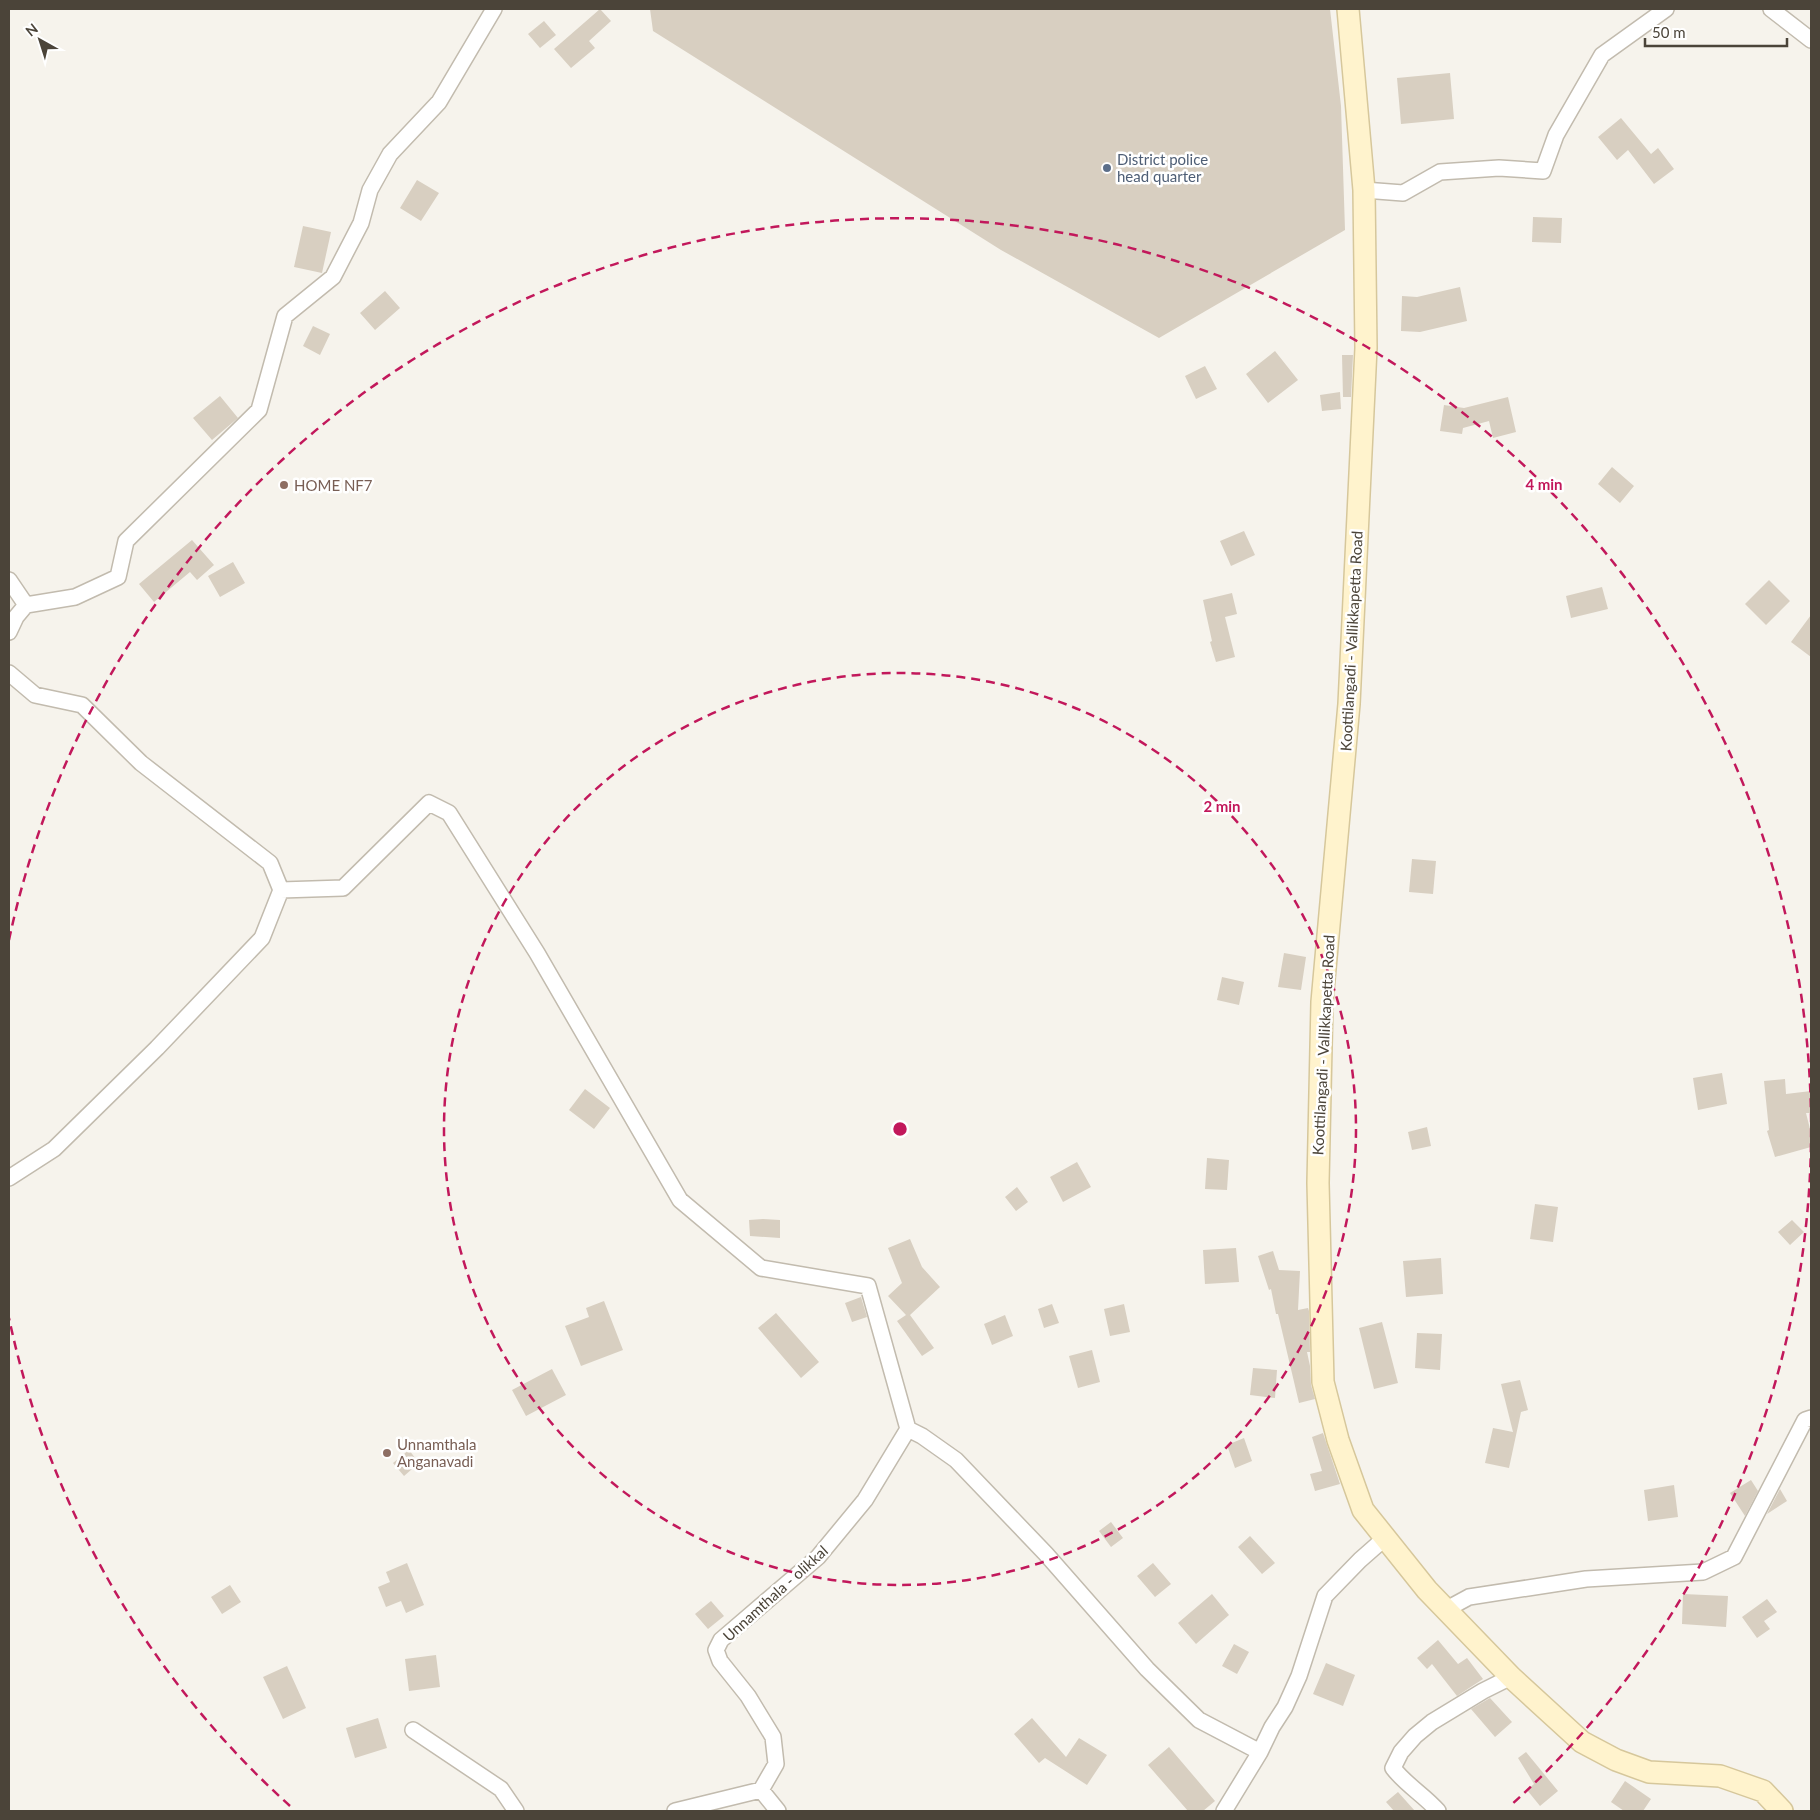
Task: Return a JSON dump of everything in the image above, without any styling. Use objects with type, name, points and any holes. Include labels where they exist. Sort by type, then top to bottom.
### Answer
[{"type":"main road","name":"Koottilangadi - Vallikkapetta Road","points":[[1348,9],[1364,190],[1366,348],[1349,704],[1322,1002],[1318,1183],[1323,1382],[1338,1440],[1363,1510],[1427,1590],[1511,1678],[1582,1742],[1616,1760],[1649,1772],[1720,1776],[1763,1792],[1782,1811]]},
{"type":"street","points":[[9,632],[16,617],[26,605],[75,597],[118,576],[126,541],[259,410],[285,316],[333,277],[360,223],[370,190],[390,154],[439,102],[494,9]]},
{"type":"street","points":[[1364,190],[1403,193],[1440,172],[1499,168],[1543,172],[1556,136],[1602,55],[1666,9]]},
{"type":"street","points":[[1777,11],[1811,40]]},
{"type":"street","points":[[9,580],[26,605]]},
{"type":"street","points":[[9,673],[35,696],[82,705],[141,763],[270,863],[281,890],[262,938],[156,1048],[54,1149],[9,1178]]},
{"type":"street","points":[[281,890],[343,888],[429,803],[449,813],[537,953],[680,1200],[761,1268],[868,1286],[908,1429],[922,1436],[956,1460],[1046,1554],[1147,1670],[1199,1720],[1260,1752]]},
{"type":"street","points":[[1445,1610],[1469,1597],[1586,1579],[1703,1572],[1734,1557],[1805,1420],[1811,1418]]},
{"type":"street","name":"Unnamthala - olikkal","points":[[761,1790],[776,1764],[773,1737],[748,1696],[720,1661],[716,1650],[721,1640],[818,1557],[865,1500],[908,1429]]},
{"type":"street","points":[[1224,1811],[1260,1752],[1299,1676],[1325,1596],[1360,1560],[1385,1538]]},
{"type":"street","points":[[1438,1811],[1402,1780],[1393,1768],[1400,1752],[1432,1722],[1483,1691],[1511,1678]]},
{"type":"street","points":[[414,1730],[502,1789],[516,1811]]},
{"type":"street","points":[[674,1811],[761,1790],[778,1811]]},
{"type":"building","points":[[600,9],[611,21],[589,41],[595,48],[571,68],[554,49]]},
{"type":"building","name":"District police head quarter","points":[[650,9],[1330,9],[1341,106],[1345,230],[1159,338],[1001,250],[653,31]]},
{"type":"building","points":[[544,21],[556,35],[540,48],[528,34]]},
{"type":"building","points":[[1450,73],[1454,119],[1401,124],[1397,78]]},
{"type":"building","points":[[1621,118],[1651,154],[1658,148],[1674,169],[1654,184],[1628,150],[1617,160],[1598,137]]},
{"type":"building","points":[[417,180],[439,193],[421,221],[400,208]]},
{"type":"building","points":[[1533,217],[1562,218],[1561,243],[1532,242]]},
{"type":"building","points":[[303,226],[331,232],[322,273],[294,267]]},
{"type":"building","points":[[1460,287],[1467,321],[1420,332],[1401,331],[1402,296],[1417,297]]},
{"type":"building","points":[[385,291],[400,308],[375,330],[360,313]]},
{"type":"building","points":[[313,326],[330,334],[320,355],[303,346]]},
{"type":"building","points":[[1275,351],[1298,380],[1268,403],[1246,374]]},
{"type":"building","points":[[1342,355],[1353,355],[1351,397],[1343,397]]},
{"type":"building","points":[[1205,366],[1217,389],[1196,399],[1185,376]]},
{"type":"building","points":[[1340,392],[1341,409],[1322,411],[1320,395]]},
{"type":"building","points":[[220,396],[238,418],[212,440],[193,418]]},
{"type":"building","points":[[1508,397],[1516,432],[1493,438],[1489,421],[1463,428],[1462,434],[1440,431],[1444,405],[1464,408]]},
{"type":"building","points":[[1612,467],[1634,486],[1620,503],[1598,484]]},
{"type":"building","points":[[1244,531],[1255,555],[1231,566],[1220,541]]},
{"type":"building","points":[[192,540],[214,565],[197,580],[190,572],[154,602],[139,584]]},
{"type":"building","points":[[233,562],[245,583],[220,597],[208,576]]},
{"type":"building","points":[[1769,580],[1790,601],[1766,625],[1745,604]]},
{"type":"building","points":[[1602,587],[1608,609],[1571,618],[1566,596]]},
{"type":"building","points":[[1232,593],[1237,614],[1225,617],[1235,657],[1216,662],[1210,642],[1212,641],[1203,600]]},
{"type":"building","points":[[1811,615],[1811,657],[1791,642]]},
{"type":"building","points":[[1412,859],[1436,861],[1433,894],[1409,892]]},
{"type":"building","points":[[1284,953],[1306,957],[1301,990],[1278,987]]},
{"type":"building","points":[[1222,977],[1244,982],[1239,1005],[1217,1000]]},
{"type":"building","points":[[1722,1073],[1727,1104],[1698,1110],[1693,1078]]},
{"type":"building","points":[[1785,1079],[1786,1094],[1811,1091],[1811,1113],[1806,1113],[1811,1133],[1811,1147],[1775,1157],[1767,1131],[1769,1130],[1764,1081]]},
{"type":"building","points":[[585,1089],[610,1108],[594,1129],[569,1110]]},
{"type":"building","points":[[1427,1127],[1431,1146],[1412,1150],[1408,1132]]},
{"type":"building","points":[[1207,1158],[1229,1160],[1227,1190],[1205,1189]]},
{"type":"building","points":[[1077,1162],[1091,1187],[1063,1202],[1050,1177]]},
{"type":"building","points":[[1017,1187],[1028,1202],[1016,1211],[1005,1197]]},
{"type":"building","points":[[1535,1204],[1558,1207],[1553,1242],[1530,1239]]},
{"type":"building","points":[[749,1220],[780,1220],[780,1238],[750,1236]]},
{"type":"building","points":[[1792,1220],[1804,1232],[1790,1245],[1778,1232]]},
{"type":"building","points":[[910,1239],[922,1267],[940,1287],[910,1315],[934,1348],[922,1356],[897,1321],[906,1315],[888,1296],[902,1283],[888,1248]]},
{"type":"building","points":[[1236,1248],[1239,1282],[1205,1284],[1203,1250]]},
{"type":"building","points":[[1273,1251],[1279,1270],[1300,1271],[1298,1310],[1308,1308],[1309,1311],[1310,1352],[1307,1352],[1311,1385],[1315,1399],[1299,1403],[1278,1314],[1276,1314],[1271,1289],[1269,1290],[1258,1256]]},
{"type":"building","points":[[1441,1258],[1443,1294],[1406,1297],[1403,1261]]},
{"type":"building","points":[[861,1297],[867,1317],[852,1322],[845,1303]]},
{"type":"building","points":[[604,1301],[623,1350],[581,1366],[565,1326],[589,1317],[586,1308]]},
{"type":"building","points":[[1052,1304],[1059,1323],[1044,1328],[1038,1309]]},
{"type":"building","points":[[1124,1304],[1130,1332],[1110,1336],[1104,1309]]},
{"type":"building","points":[[776,1313],[819,1362],[801,1378],[758,1328]]},
{"type":"building","points":[[1005,1315],[1013,1336],[992,1345],[984,1324]]},
{"type":"building","points":[[1382,1322],[1398,1383],[1374,1389],[1359,1328]]},
{"type":"building","points":[[1417,1333],[1442,1334],[1440,1370],[1415,1368]]},
{"type":"building","points":[[1092,1350],[1100,1382],[1078,1388],[1069,1356]]},
{"type":"building","points":[[1253,1368],[1277,1370],[1275,1398],[1250,1395]]},
{"type":"building","points":[[552,1369],[566,1395],[526,1416],[512,1390]]},
{"type":"building","points":[[1520,1380],[1528,1410],[1521,1412],[1509,1468],[1485,1463],[1493,1428],[1513,1432],[1501,1384]]},
{"type":"building","points":[[1323,1433],[1340,1484],[1315,1491],[1310,1474],[1322,1471],[1312,1437]]},
{"type":"building","points":[[1244,1438],[1252,1461],[1235,1468],[1227,1445]]},
{"type":"building","points":[[409,1450],[419,1463],[404,1476],[393,1463]]},
{"type":"building","points":[[1751,1480],[1758,1491],[1745,1516],[1730,1493]]},
{"type":"building","points":[[1674,1485],[1678,1517],[1648,1521],[1644,1490]]},
{"type":"building","points":[[1780,1489],[1787,1501],[1767,1514]]},
{"type":"building","points":[[1111,1522],[1123,1538],[1111,1547],[1099,1531]]},
{"type":"building","points":[[1250,1536],[1275,1563],[1262,1574],[1238,1547]]},
{"type":"building","points":[[407,1563],[424,1605],[406,1613],[401,1601],[386,1607],[378,1587],[390,1582],[386,1572]]},
{"type":"building","points":[[1153,1563],[1171,1584],[1155,1597],[1137,1576]]},
{"type":"building","points":[[230,1585],[241,1602],[222,1614],[211,1597]]},
{"type":"building","points":[[1212,1594],[1229,1615],[1196,1644],[1178,1623]]},
{"type":"building","points":[[1683,1594],[1728,1596],[1726,1627],[1682,1624]]},
{"type":"building","points":[[1767,1599],[1777,1612],[1764,1621],[1770,1629],[1757,1638],[1742,1617]]},
{"type":"building","points":[[711,1601],[724,1616],[708,1629],[695,1614]]},
{"type":"building","points":[[1438,1640],[1458,1664],[1467,1658],[1483,1679],[1457,1696],[1432,1664],[1427,1669],[1417,1658]]},
{"type":"building","points":[[1234,1644],[1249,1652],[1237,1674],[1222,1666]]},
{"type":"building","points":[[436,1655],[440,1687],[409,1691],[405,1659]]},
{"type":"building","points":[[1326,1663],[1355,1675],[1343,1706],[1313,1694]]},
{"type":"building","points":[[287,1666],[306,1708],[283,1719],[263,1677]]},
{"type":"building","points":[[1490,1698],[1512,1722],[1495,1737],[1471,1709]]},
{"type":"building","points":[[378,1718],[387,1748],[355,1758],[346,1728]]},
{"type":"building","points":[[1032,1718],[1066,1757],[1079,1738],[1107,1755],[1087,1785],[1045,1758],[1039,1763],[1014,1734]]},
{"type":"building","points":[[1169,1747],[1215,1801],[1203,1811],[1188,1811],[1148,1765]]},
{"type":"building","points":[[1526,1752],[1558,1791],[1540,1806],[1527,1790],[1534,1784],[1518,1758]]},
{"type":"building","points":[[1625,1781],[1651,1799],[1643,1811],[1624,1811],[1611,1802]]},
{"type":"building","points":[[1398,1792],[1415,1811],[1394,1811],[1386,1802]]},
{"type":"place","name":"District police head quarter","points":[[1107,168]]},
{"type":"place","name":"HOME NF7","points":[[284,485]]},
{"type":"place","name":"Unnamthala Anganavadi","points":[[387,1453]]}]
